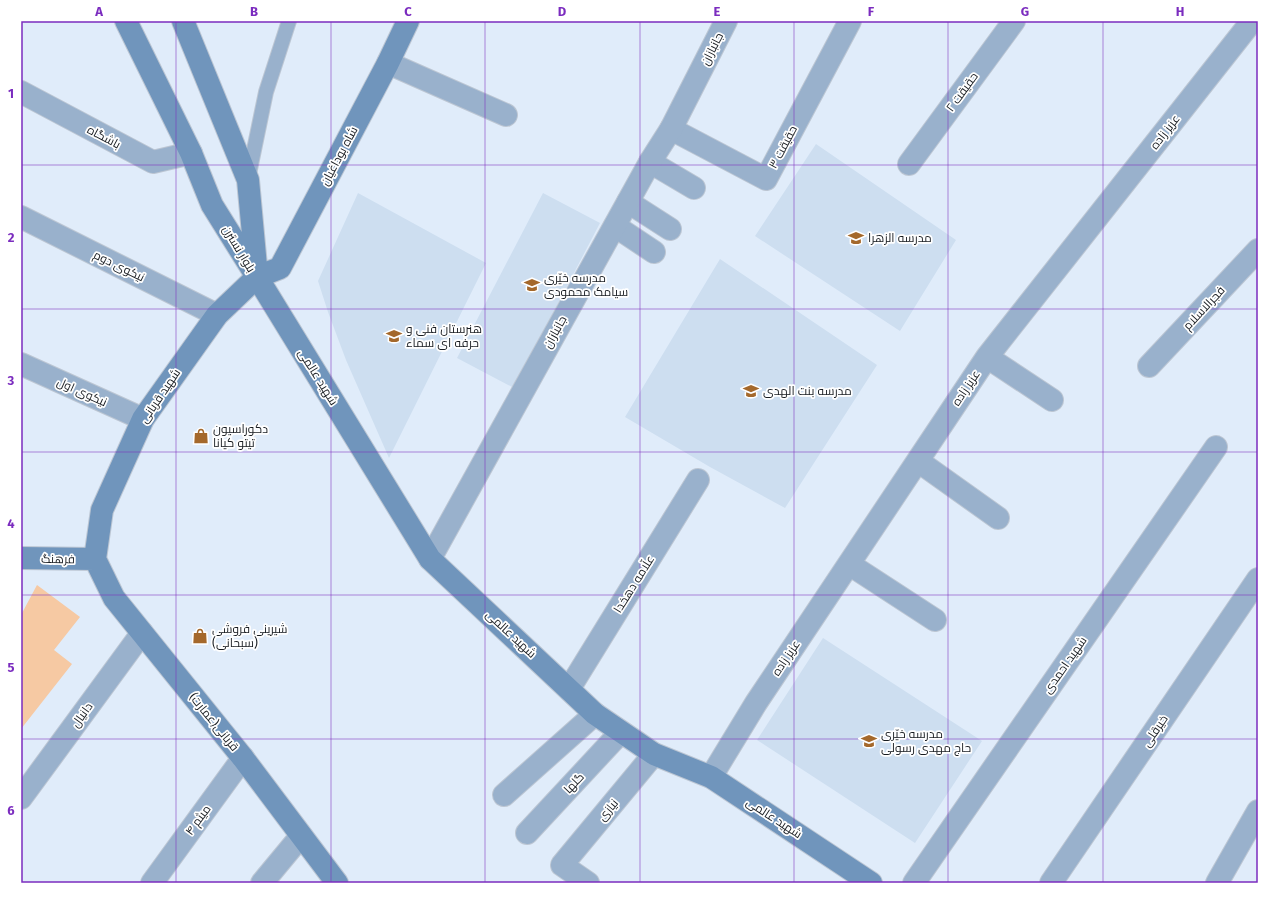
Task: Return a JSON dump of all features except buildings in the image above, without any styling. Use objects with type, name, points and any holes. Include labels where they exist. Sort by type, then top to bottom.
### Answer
[{"type":"main road","name":"بلوار نسترن","points":[[126,21],[191,153],[212,205],[257,277]]},
{"type":"main road","name":"بلوار نسترن","points":[[183,21],[248,180],[257,277]]},
{"type":"main road","name":"شاه بوداغیان","points":[[257,277],[280,268],[388,63],[408,21]]},
{"type":"main road","name":"شهید قربانی","points":[[95,559],[102,510],[143,419],[217,315],[257,277]]},
{"type":"main road","name":"شهید عالمی","points":[[257,277],[430,559],[595,714],[620,733],[654,754],[711,777],[861,880]]},
{"type":"main road","name":"فرهنگ","points":[[21,558],[95,559]]},
{"type":"main road","name":"(عمارت)قربانی","points":[[95,559],[114,598],[243,758],[337,883]]},
{"type":"street","name":"جانبازان","points":[[430,559],[614,226],[650,162],[671,130],[726,21]]},
{"type":"street","name":"حقیقت ۳","points":[[671,130],[766,179],[850,21]]},
{"type":"street","name":"حقیقت ۲","points":[[909,164],[1014,21]]},
{"type":"street","name":"عزیز زاده","points":[[711,777],[756,703],[987,357],[1252,21]]},
{"type":"street","points":[[388,63],[506,115]]},
{"type":"street","name":"باشگاه","points":[[21,92],[153,162],[191,153]]},
{"type":"street","points":[[650,162],[694,188]]},
{"type":"street","points":[[628,202],[670,229]]},
{"type":"street","name":"نیکوی دوم","points":[[21,218],[217,315]]},
{"type":"street","points":[[614,226],[654,252]]},
{"type":"street","name":"فجرالاسلام","points":[[1149,366],[1258,250]]},
{"type":"street","points":[[987,357],[1052,400]]},
{"type":"street","name":"نیکوی اول","points":[[21,364],[143,419]]},
{"type":"street","name":"شهید احمدی","points":[[914,883],[1216,447]]},
{"type":"street","points":[[918,461],[998,518]]},
{"type":"street","name":"علّامه دهخدا","points":[[569,689],[698,480]]},
{"type":"street","points":[[849,564],[935,620]]},
{"type":"street","name":"خیرقلی","points":[[1051,883],[1258,579]]},
{"type":"street","name":"دانیال","points":[[21,798],[142,633]]},
{"type":"street","points":[[504,795],[595,714]]},
{"type":"street","name":"گلها","points":[[527,833],[620,733]]},
{"type":"street","name":"نیازی","points":[[588,883],[562,865],[654,754]]},
{"type":"street","name":"میثم ۴","points":[[152,883],[243,758]]},
{"type":"street","points":[[1217,883],[1258,811]]},
{"type":"street","points":[[262,883],[301,836]]},
{"type":"lane","points":[[248,180],[266,92],[290,21]]},
{"type":"shaded area","name":"مدرسه الزهرا","points":[[816,144],[956,240],[900,331],[755,236]]},
{"type":"shaded area","name":"هنرستان فنی و حرفه ای سماء","points":[[358,193],[486,263],[389,458],[346,360],[318,281]]},
{"type":"shaded area","name":"مدرسه خیّری سیامک محمودی","points":[[543,193],[600,223],[514,388],[457,358]]},
{"type":"shaded area","name":"مدرسه بنت الهدی","points":[[720,259],[877,365],[785,508],[710,467],[625,417]]},
{"type":"shaded area","points":[[37,585],[80,617],[54,650],[72,664],[21,729],[21,615]]},
{"type":"shaded area","name":"مدرسه خیّری حاج مهدی رسولی","points":[[823,638],[982,741],[915,843],[757,740]]},
{"type":"place","name":"مدرسه الزهرا","points":[[856,238]]},
{"type":"place","name":"مدرسه خیّری سیامک محمودی","points":[[532,285]]},
{"type":"place","name":"هنرستان فنی و حرفه ای سماء","points":[[394,336]]},
{"type":"place","name":"مدرسه بنت الهدی","points":[[751,391]]},
{"type":"place","name":"دکوراسیون تیتو کیانا","points":[[201,436]]},
{"type":"place","name":"شیرینی فروشی (سبحانی)","points":[[200,636]]},
{"type":"place","name":"مدرسه خیّری حاج مهدی رسولی","points":[[869,741]]}]
